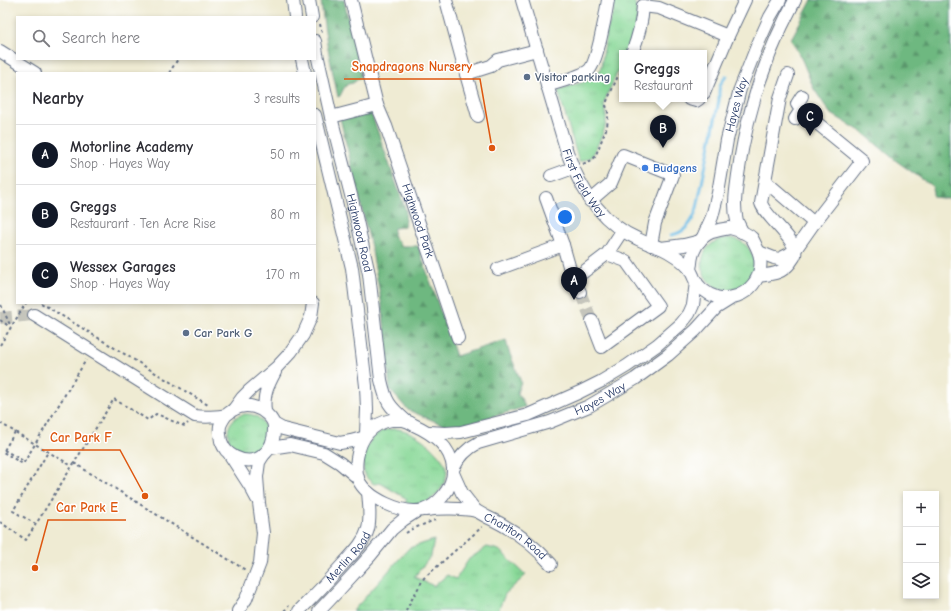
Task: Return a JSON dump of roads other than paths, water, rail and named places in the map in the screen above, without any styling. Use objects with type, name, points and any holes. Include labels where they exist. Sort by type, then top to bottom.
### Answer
[{"type":"street","points":[[293,0],[295,16]]},
{"type":"street","points":[[309,0],[312,16]]},
{"type":"street","name":"Highwood Park","points":[[351,0],[378,105],[458,338]]},
{"type":"street","points":[[446,0],[478,116]]},
{"type":"street","name":"First Field Way","points":[[522,0],[573,168],[590,201],[622,231],[630,236],[656,246],[680,260],[690,270]]},
{"type":"street","points":[[547,86],[583,74],[590,70],[601,34],[608,0]]},
{"type":"street","points":[[707,87],[744,0]]},
{"type":"street","name":"Hayes Way","points":[[702,239],[712,217],[718,193],[727,140],[740,89],[770,17],[780,0]]},
{"type":"street","name":"Hayes Way","points":[[742,232],[737,222],[735,208],[736,191],[740,162],[750,114],[765,66],[785,19],[795,0]]},
{"type":"street","points":[[633,50],[642,24],[641,3],[660,8],[728,36]]},
{"type":"street","name":"Highwood Road","points":[[316,48],[331,117],[369,274],[385,396],[388,404],[405,420]]},
{"type":"street","points":[[466,74],[491,66],[498,60],[537,50]]},
{"type":"street","points":[[0,51],[33,72]]},
{"type":"street","points":[[302,60],[305,72]]},
{"type":"street","points":[[759,276],[778,272],[795,256],[795,250],[788,237],[765,211],[761,203],[780,98],[788,75]]},
{"type":"street","points":[[759,252],[779,259],[795,250],[862,160],[798,115],[797,104],[802,96]]},
{"type":"street","points":[[331,117],[378,105]]},
{"type":"street","name":"Highwood Road","points":[[316,119],[352,268],[364,357],[367,409],[364,436]]},
{"type":"street","points":[[590,201],[611,183],[623,155],[673,175],[656,223],[656,246],[684,245],[702,239]]},
{"type":"street","points":[[551,176],[573,168]]},
{"type":"street","points":[[765,181],[814,223]]},
{"type":"street","points":[[546,198],[563,245],[573,280],[580,292]]},
{"type":"street","points":[[730,228],[742,232],[752,238],[759,252],[761,269],[759,276],[752,286],[742,294],[732,298],[710,295],[696,282],[690,270],[692,257],[696,246],[702,239],[710,232],[730,228]]},
{"type":"street","points":[[573,280],[606,254],[622,231]]},
{"type":"street","points":[[498,269],[563,245]]},
{"type":"street","points":[[592,321],[602,347],[658,306],[626,261],[606,254]]},
{"type":"street","name":"Hayes Way","points":[[429,432],[461,432],[528,415],[602,381],[658,345],[681,324],[689,314],[693,305],[696,282]]},
{"type":"street","name":"Hayes Way","points":[[453,471],[460,457],[472,446],[550,422],[588,406],[634,379],[668,355],[696,330],[716,308],[732,298]]},
{"type":"street","points":[[259,503],[250,486],[229,454],[223,448],[219,436],[220,426],[242,398],[277,367],[291,352],[303,335],[311,317],[313,304]]},
{"type":"street","points":[[34,315],[195,416],[205,417],[230,412],[244,406],[254,407],[265,412],[274,424],[282,429],[340,443],[364,436]]},
{"type":"street","points":[[265,412],[264,404],[267,387],[277,367]]},
{"type":"street","points":[[229,454],[241,460],[248,461],[256,459],[267,451],[290,445],[324,453],[340,463],[358,478],[368,492],[394,507],[404,510],[421,511],[434,505],[446,493],[453,471],[451,460],[447,451],[429,432],[405,420],[398,420],[385,421],[372,428],[364,436],[359,448],[356,464],[358,478]]},
{"type":"street","points":[[238,611],[246,599],[260,563],[263,533],[257,477],[259,462],[274,438],[274,424]]},
{"type":"street","name":"Charlton Road","points":[[453,471],[462,493],[476,511]]},
{"type":"street","name":"Merlin Road","points":[[294,608],[326,584],[359,546],[365,536],[370,517],[368,492]]},
{"type":"street","name":"Charlton Road","points":[[421,511],[437,509],[476,511],[512,530],[529,542],[551,564]]},
{"type":"street","name":"Merlin Road","points":[[319,611],[361,566],[392,529],[404,520],[421,511]]},
{"type":"waterway","points":[[671,235],[680,232],[688,226],[697,208],[719,100],[720,87],[727,76]]},
{"type":"tunnel","points":[[580,292],[592,321]]},
{"type":"tunnel","points":[[0,318],[34,315]]},
{"type":"place","name":"Visitor parking","points":[[527,77]]},
{"type":"place","name":"Wessex Garages","points":[[810,136]]},
{"type":"place","name":"Snapdragons Nursery","points":[[492,148]]},
{"type":"place","name":"Greggs","points":[[663,148]]},
{"type":"place","name":"Budgens","points":[[645,168]]},
{"type":"place","name":"Motorline Academy","points":[[574,300]]},
{"type":"place","name":"Car Park G","points":[[186,333]]},
{"type":"place","name":"Car Park F","points":[[145,496]]},
{"type":"place","name":"Car Park E","points":[[35,568]]}]
